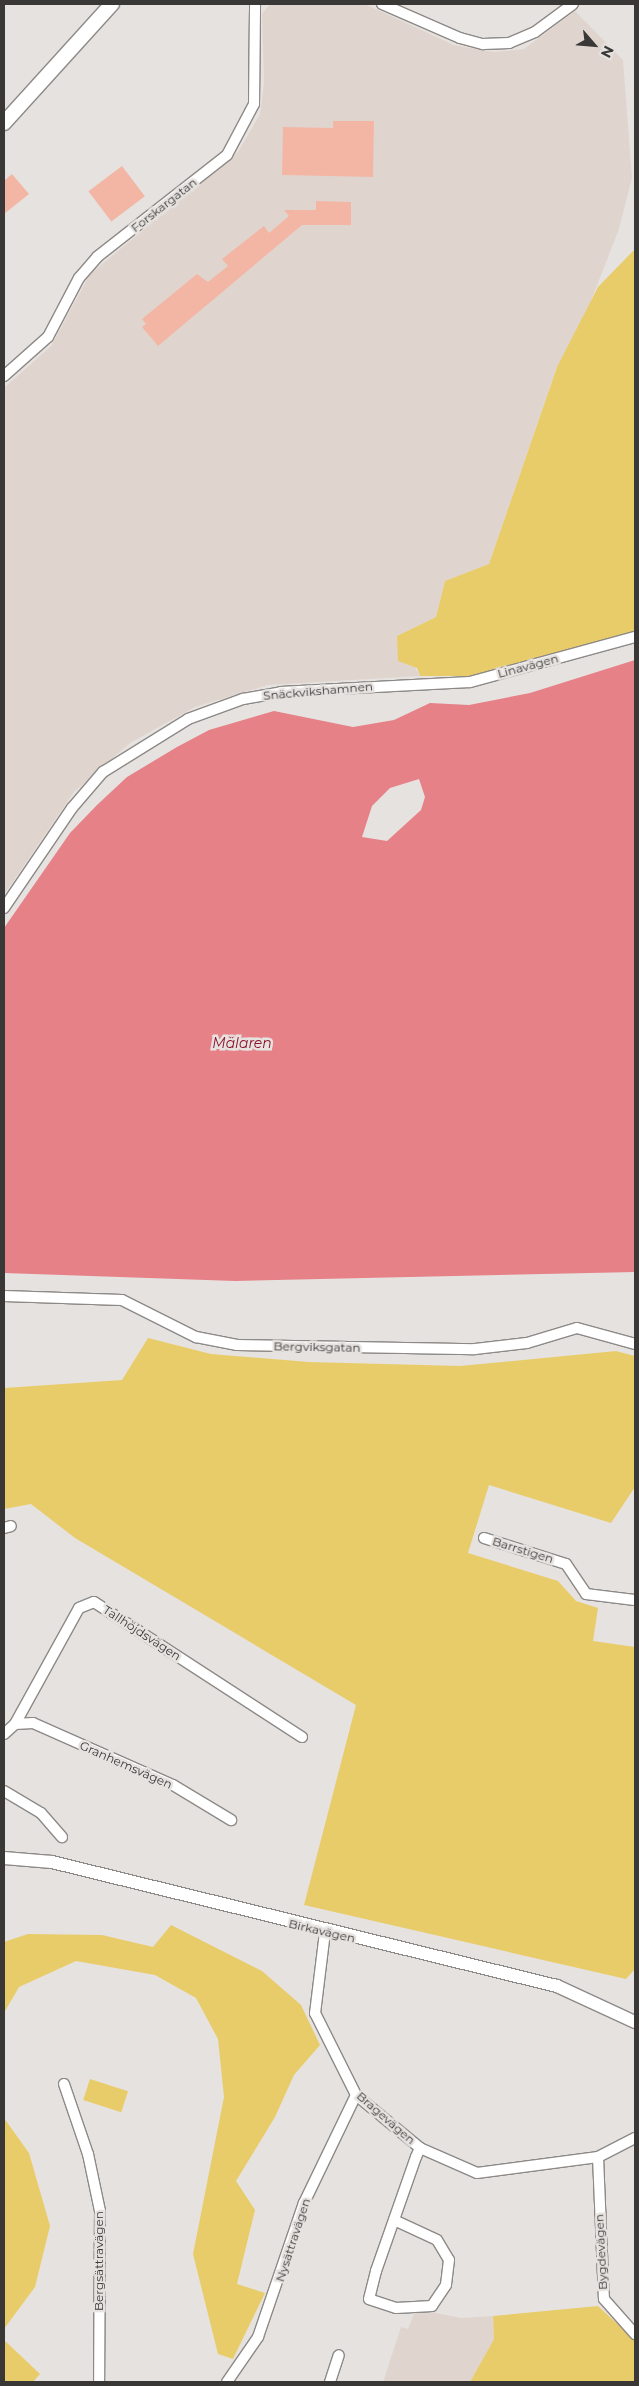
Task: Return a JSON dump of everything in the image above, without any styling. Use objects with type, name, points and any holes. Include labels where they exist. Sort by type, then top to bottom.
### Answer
[{"type":"main road","points":[[59,62],[102,4]]},
{"type":"main road","points":[[4,123],[112,4]]},
{"type":"street","name":"Forskargatan","points":[[4,376],[48,337],[79,278],[97,257],[226,155],[254,104],[255,4]]},
{"type":"street","points":[[382,4],[460,38],[483,44],[509,43],[534,32],[573,4]]},
{"type":"street","name":"Linavägen","points":[[420,683],[470,682],[635,637]]},
{"type":"street","name":"Snäckvikshamnen","points":[[4,908],[72,808],[104,772],[188,719],[244,699],[281,692],[420,683]]},
{"type":"street","name":"Bergviksgatan","points":[[4,1296],[122,1300],[196,1337],[237,1345],[475,1349],[527,1343],[577,1328],[635,1344]]},
{"type":"street","name":"Barrstigen","points":[[484,1538],[566,1564],[586,1594],[635,1600]]},
{"type":"street","name":"Tallhöjdsvägen","points":[[4,1734],[15,1724],[80,1608],[94,1602],[302,1737]]},
{"type":"street","name":"Granhemsvägen","points":[[15,1724],[34,1723],[173,1785],[231,1820]]},
{"type":"street","points":[[4,1791],[41,1813],[62,1837]]},
{"type":"street","name":"Birkavägen","points":[[4,1858],[52,1862],[325,1932],[558,1986],[635,2022]]},
{"type":"street","name":"Bragevägen","points":[[325,1932],[315,2013],[356,2095],[420,2148],[477,2173],[598,2158],[635,2138]]},
{"type":"street","name":"Bergsättravägen","points":[[64,2084],[88,2154],[100,2211],[99,2382]]},
{"type":"street","name":"Nysättravägen","points":[[227,2382],[258,2337],[304,2203],[356,2095]]},
{"type":"street","points":[[394,2220],[437,2240],[449,2260],[446,2285],[432,2306],[396,2308],[369,2299],[394,2220],[420,2148]]},
{"type":"street","name":"Bygdevägen","points":[[598,2158],[604,2299],[635,2334]]},
{"type":"street","points":[[330,2382],[339,2355]]},
{"type":"shaded area","points":[[270,4],[367,5],[454,45],[494,52],[524,49],[575,11],[623,60],[632,178],[619,229],[582,324],[556,369],[489,564],[445,581],[436,617],[397,636],[420,676],[268,685],[195,707],[130,743],[74,792],[4,895],[4,388],[51,346],[90,274],[238,152],[260,114],[264,83],[262,14]]},
{"type":"shaded area","points":[[635,249],[635,631],[508,669],[471,676],[420,676],[417,668],[398,661],[397,636],[436,617],[445,581],[489,564],[557,367],[598,287]]},
{"type":"shaded area","points":[[148,1338],[211,1354],[309,1362],[460,1366],[616,1351],[635,1356],[635,1487],[611,1523],[489,1485],[468,1553],[558,1581],[576,1601],[598,1608],[593,1641],[635,1647],[635,1969],[626,1979],[304,1905],[356,1705],[75,1538],[31,1504],[4,1509],[4,1388],[122,1380]]},
{"type":"shaded area","points":[[171,1925],[262,1971],[301,2005],[320,2045],[294,2075],[275,2117],[236,2181],[255,2210],[237,2284],[265,2293],[233,2359],[218,2354],[193,2254],[224,2097],[218,2039],[196,1998],[155,1975],[76,1961],[19,1987],[4,2013],[4,1942],[28,1934],[102,1935],[153,1947]]},
{"type":"shaded area","points":[[90,2079],[128,2091],[121,2112],[83,2100]]},
{"type":"shaded area","points":[[4,2118],[29,2153],[50,2226],[35,2287],[4,2329]]},
{"type":"shaded area","points":[[598,2306],[635,2340],[635,2382],[470,2382],[494,2339],[493,2316]]},
{"type":"shaded area","points":[[416,2309],[461,2318],[493,2316],[494,2339],[470,2382],[383,2382],[401,2327],[408,2329]]},
{"type":"shaded area","points":[[4,2340],[40,2374],[33,2382],[4,2382]]},
{"type":"water","name":"Mälaren","points":[[635,660],[635,1272],[235,1281],[4,1273],[4,928],[70,833],[127,777],[209,730],[274,711],[353,727],[394,720],[430,703],[469,705],[530,693]],"holes":[[[419,779],[425,797],[421,810],[387,841],[362,837],[372,806],[390,788]]]},
{"type":"building","points":[[333,121],[374,121],[373,177],[282,175],[283,127],[333,128]]},
{"type":"building","points":[[122,166],[145,196],[111,222],[88,191]]},
{"type":"building","points":[[12,174],[29,194],[4,214],[4,181]]},
{"type":"building","points":[[316,201],[351,202],[351,225],[302,225],[158,346],[142,327],[146,324],[142,319],[197,274],[208,282],[228,266],[222,259],[264,226],[269,233],[289,216],[284,210],[316,210]]}]
